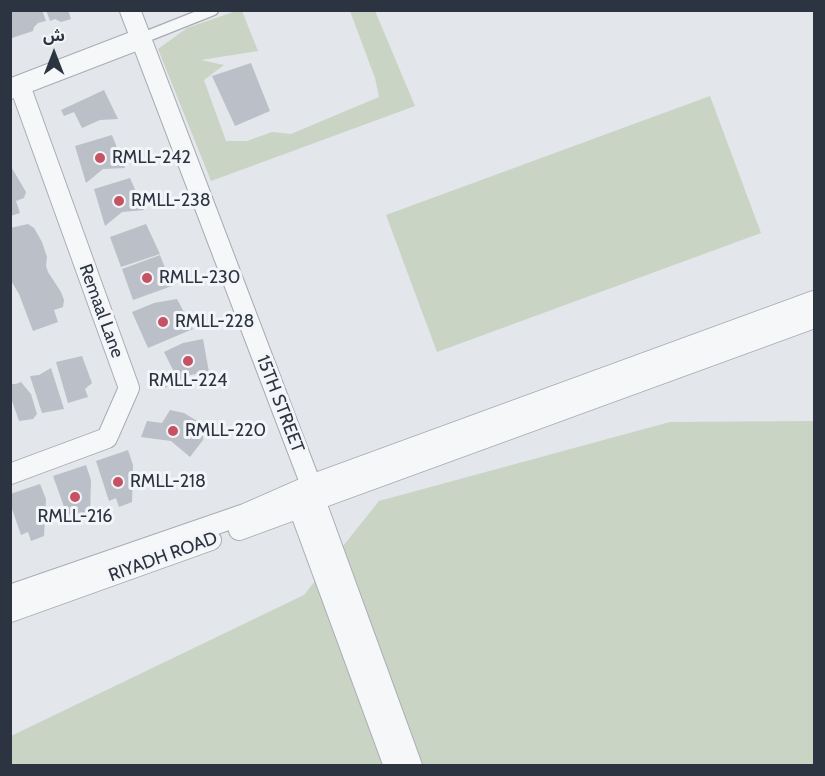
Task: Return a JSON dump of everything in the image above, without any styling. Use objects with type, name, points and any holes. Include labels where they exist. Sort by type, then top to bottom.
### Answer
[{"type":"street","name":"15TH STREET","points":[[130,10],[308,498],[412,765]]},
{"type":"street","points":[[15,88],[140,39]]},
{"type":"street","name":"Remaal Lane","points":[[10,474],[107,438],[129,388],[15,88]]},
{"type":"street","points":[[308,498],[814,301]]},
{"type":"street","points":[[308,498],[814,318]]},
{"type":"street","points":[[308,498],[394,765]]},
{"type":"street","name":"RIYADH ROAD","points":[[10,595],[245,514],[308,498]]},
{"type":"street","name":"RIYADH ROAD","points":[[10,612],[308,498]]},
{"type":"lane","points":[[140,39],[213,10]]},
{"type":"green space","points":[[239,10],[242,11],[258,51],[201,60],[224,65],[204,80],[226,141],[247,141],[272,132],[291,134],[379,97],[375,78],[350,11],[375,11],[415,106],[211,181],[158,49],[187,28]]},
{"type":"green space","points":[[710,96],[761,233],[437,352],[386,215]]},
{"type":"green space","points":[[814,421],[814,765],[11,766],[11,736],[304,595],[379,501],[670,422]]},
{"type":"building","points":[[10,10],[42,10],[46,21],[38,23],[33,31],[12,38]]},
{"type":"building","points":[[46,10],[68,10],[71,19],[61,22],[55,19],[50,21]]},
{"type":"building","points":[[251,63],[270,111],[235,126],[212,76]]},
{"type":"building","points":[[104,90],[118,119],[100,120],[82,128],[74,112],[64,116],[61,110]]},
{"type":"building","name":"RMLL-242","points":[[112,135],[125,168],[103,169],[86,183],[75,146]]},
{"type":"building","points":[[10,165],[26,192],[24,198],[16,201],[20,213],[10,216]]},
{"type":"building","name":"RMLL-238","points":[[130,178],[144,210],[122,212],[105,226],[94,189]]},
{"type":"building","points":[[28,224],[34,228],[42,242],[47,257],[48,272],[64,300],[63,307],[54,310],[58,322],[33,331],[19,294],[10,279],[10,228]]},
{"type":"building","points":[[146,224],[160,254],[121,267],[110,237]]},
{"type":"building","name":"RMLL-230","points":[[160,255],[172,286],[133,300],[122,269]]},
{"type":"building","name":"RMLL-228","points":[[177,299],[193,329],[148,348],[132,312],[154,303]]},
{"type":"building","name":"RMLL-224","points":[[203,339],[209,372],[190,375],[164,388],[158,377],[173,370],[164,352],[183,343]]},
{"type":"building","points":[[82,356],[92,383],[85,389],[88,397],[68,403],[56,362]]},
{"type":"building","points":[[51,368],[64,409],[42,413],[30,376],[39,375]]},
{"type":"building","points":[[21,382],[31,394],[37,414],[33,419],[19,421],[10,395],[10,384]]},
{"type":"building","name":"RMLL-220","points":[[170,410],[184,413],[204,425],[203,440],[190,457],[171,441],[141,437],[147,421],[162,423]]},
{"type":"building","name":"RMLL-218","points":[[128,450],[133,465],[132,502],[119,507],[116,498],[109,501],[96,461]]},
{"type":"building","name":"RMLL-216","points":[[86,465],[91,480],[90,517],[77,522],[74,513],[67,515],[53,476]]},
{"type":"building","points":[[40,484],[46,499],[44,536],[31,541],[28,532],[21,535],[10,503],[10,494]]},
{"type":"place","name":"RMLL-242","points":[[100,158]]},
{"type":"place","name":"RMLL-238","points":[[119,201]]},
{"type":"place","name":"RMLL-230","points":[[147,278]]},
{"type":"place","name":"RMLL-228","points":[[163,322]]},
{"type":"place","name":"RMLL-224","points":[[188,361]]},
{"type":"place","name":"RMLL-220","points":[[173,431]]},
{"type":"place","name":"RMLL-218","points":[[118,482]]},
{"type":"place","name":"RMLL-216","points":[[75,497]]}]
